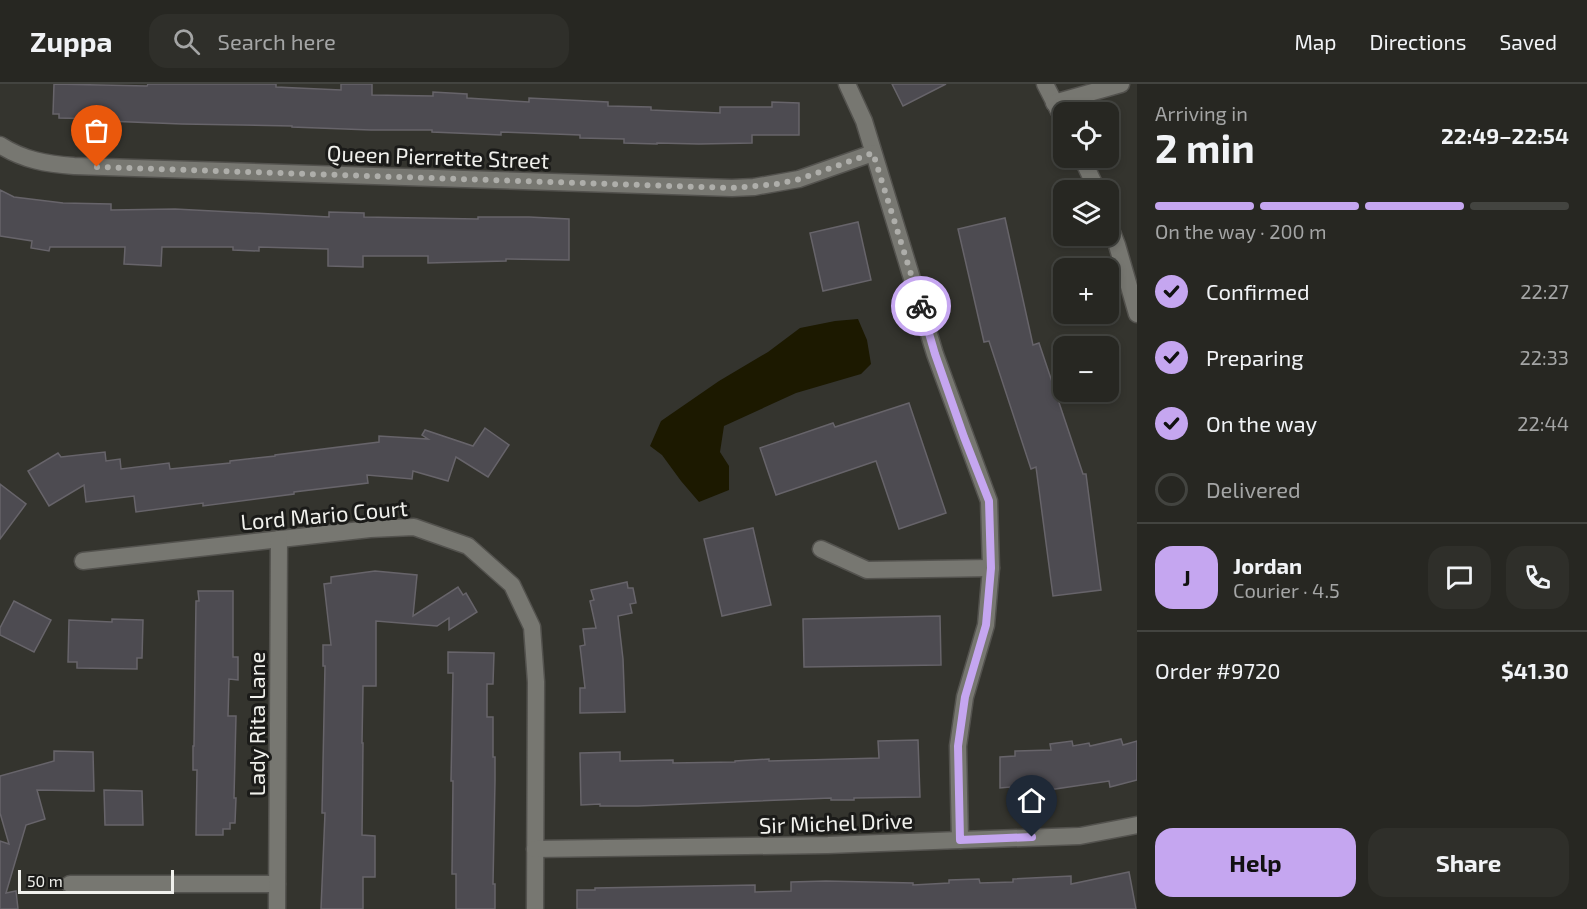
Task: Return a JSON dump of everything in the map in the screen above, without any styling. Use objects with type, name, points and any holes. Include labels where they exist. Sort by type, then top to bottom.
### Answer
[{"type":"street","points":[[847,84],[864,121],[935,354],[989,501],[991,568],[986,625],[965,697],[958,746],[960,840]]},
{"type":"street","points":[[1045,84],[1054,102]]},
{"type":"street","points":[[1058,102],[1121,84]]},
{"type":"street","name":"Queen Pierrette Street","points":[[0,145],[29,160],[52,165],[732,188],[777,184],[800,179],[873,153]]},
{"type":"street","points":[[1117,246],[1137,315]]},
{"type":"street","name":"Lord Mario Court","points":[[83,561],[370,529],[414,527],[468,546],[512,585],[532,627],[536,682],[535,909]]},
{"type":"street","name":"Lady Rita Lane","points":[[277,909],[279,539]]},
{"type":"street","points":[[821,549],[867,570],[991,568]]},
{"type":"street","name":"Sir Michel Drive","points":[[535,849],[817,846],[1080,836],[1137,825]]},
{"type":"street","points":[[70,884],[277,884]]},
{"type":"shaded area","points":[[858,319],[867,340],[871,364],[861,374],[796,393],[724,426],[720,452],[729,466],[729,490],[699,502],[662,455],[650,446],[661,421],[719,381],[768,352],[800,328]]},
{"type":"building","points":[[54,84],[147,86],[148,84],[276,84],[276,87],[341,90],[341,84],[372,84],[372,95],[433,96],[433,92],[467,94],[467,98],[529,102],[529,98],[608,102],[608,106],[720,113],[720,107],[772,107],[772,102],[799,103],[799,135],[752,135],[752,143],[657,144],[624,143],[624,139],[580,138],[580,135],[501,132],[501,135],[432,132],[432,130],[182,124],[59,118],[59,114],[53,114]]},
{"type":"building","points":[[892,84],[946,84],[903,106]]},
{"type":"building","points":[[0,190],[14,197],[63,203],[111,204],[111,210],[175,209],[329,217],[329,212],[364,213],[364,217],[569,219],[569,260],[506,259],[506,261],[428,263],[428,256],[363,256],[363,267],[328,266],[328,249],[259,247],[259,251],[233,250],[233,247],[162,247],[161,266],[124,264],[125,247],[50,247],[49,251],[31,248],[32,241],[0,236]]},
{"type":"building","points":[[1005,218],[1033,345],[1039,343],[1053,385],[1053,402],[1059,402],[1083,474],[1086,474],[1101,590],[1053,596],[1036,467],[1031,469],[989,341],[984,342],[958,229]]},
{"type":"building","points":[[858,222],[871,280],[823,291],[810,233]]},
{"type":"building","points":[[909,403],[946,513],[899,529],[876,461],[776,495],[760,448],[833,423],[835,427]]},
{"type":"building","points":[[485,428],[509,445],[488,477],[456,457],[448,481],[413,471],[412,479],[367,475],[368,483],[203,506],[203,503],[136,512],[134,496],[86,502],[84,485],[49,506],[28,471],[58,453],[61,457],[105,452],[106,461],[120,459],[121,469],[169,463],[170,469],[379,442],[379,436],[428,439],[422,435],[425,430],[473,446]]},
{"type":"building","points":[[0,484],[26,504],[0,539]]},
{"type":"building","points":[[753,528],[771,605],[722,616],[704,539]]},
{"type":"building","points":[[375,571],[417,575],[413,616],[458,587],[463,595],[466,593],[477,612],[449,630],[449,618],[437,626],[376,621],[376,686],[363,686],[362,743],[362,835],[375,836],[375,877],[363,877],[363,909],[321,909],[325,813],[322,813],[325,666],[323,666],[323,645],[331,645],[324,584],[331,583],[331,577]]},
{"type":"building","points":[[627,582],[628,588],[633,588],[636,603],[630,604],[632,613],[618,616],[623,659],[625,712],[580,713],[580,688],[585,688],[580,646],[585,645],[583,629],[596,628],[590,601],[594,600],[591,590]]},
{"type":"building","points":[[198,591],[233,591],[233,657],[238,657],[238,680],[229,679],[228,716],[236,716],[235,823],[230,823],[230,829],[223,829],[223,835],[196,835],[197,770],[193,770],[193,746]]},
{"type":"building","points":[[14,601],[51,620],[34,652],[0,635],[0,628]]},
{"type":"building","points":[[940,616],[941,665],[804,667],[803,619]]},
{"type":"building","points":[[112,619],[143,620],[142,658],[137,658],[137,669],[77,668],[77,662],[68,662],[69,620],[112,622]]},
{"type":"building","points":[[448,652],[494,653],[493,684],[487,684],[487,717],[493,717],[493,757],[495,757],[493,884],[495,884],[495,909],[456,909],[456,874],[452,874],[453,673],[448,673]]},
{"type":"building","points":[[1121,739],[1123,745],[1137,741],[1137,780],[1110,787],[1109,781],[1042,791],[1042,796],[1011,797],[1010,787],[1000,788],[1000,757],[1015,756],[1015,751],[1051,750],[1050,744],[1072,741],[1073,746],[1089,743],[1090,746]]},
{"type":"building","points":[[918,740],[920,797],[854,798],[854,800],[831,800],[831,798],[638,806],[581,805],[580,753],[620,752],[620,761],[673,760],[673,763],[879,758],[878,741]]},
{"type":"building","points":[[54,751],[93,752],[94,791],[37,790],[45,819],[26,825],[6,893],[16,891],[18,909],[0,909],[0,841],[9,844],[0,813],[0,776],[54,761]]},
{"type":"building","points":[[104,790],[142,791],[143,825],[105,825]]},
{"type":"building","points":[[1129,872],[1136,909],[577,909],[577,890],[595,890],[595,888],[755,885],[755,892],[791,891],[791,882],[913,883],[913,885],[949,883],[949,880],[979,879],[980,883],[1013,882],[1013,879],[1071,876],[1071,884]]},
{"type":"way so far","points":[[97,167],[732,188],[777,184],[800,179],[873,153],[921,306]]},
{"type":"route","points":[[921,306],[935,354],[989,501],[991,568],[986,625],[965,697],[958,746],[960,840],[1032,837]]}]
